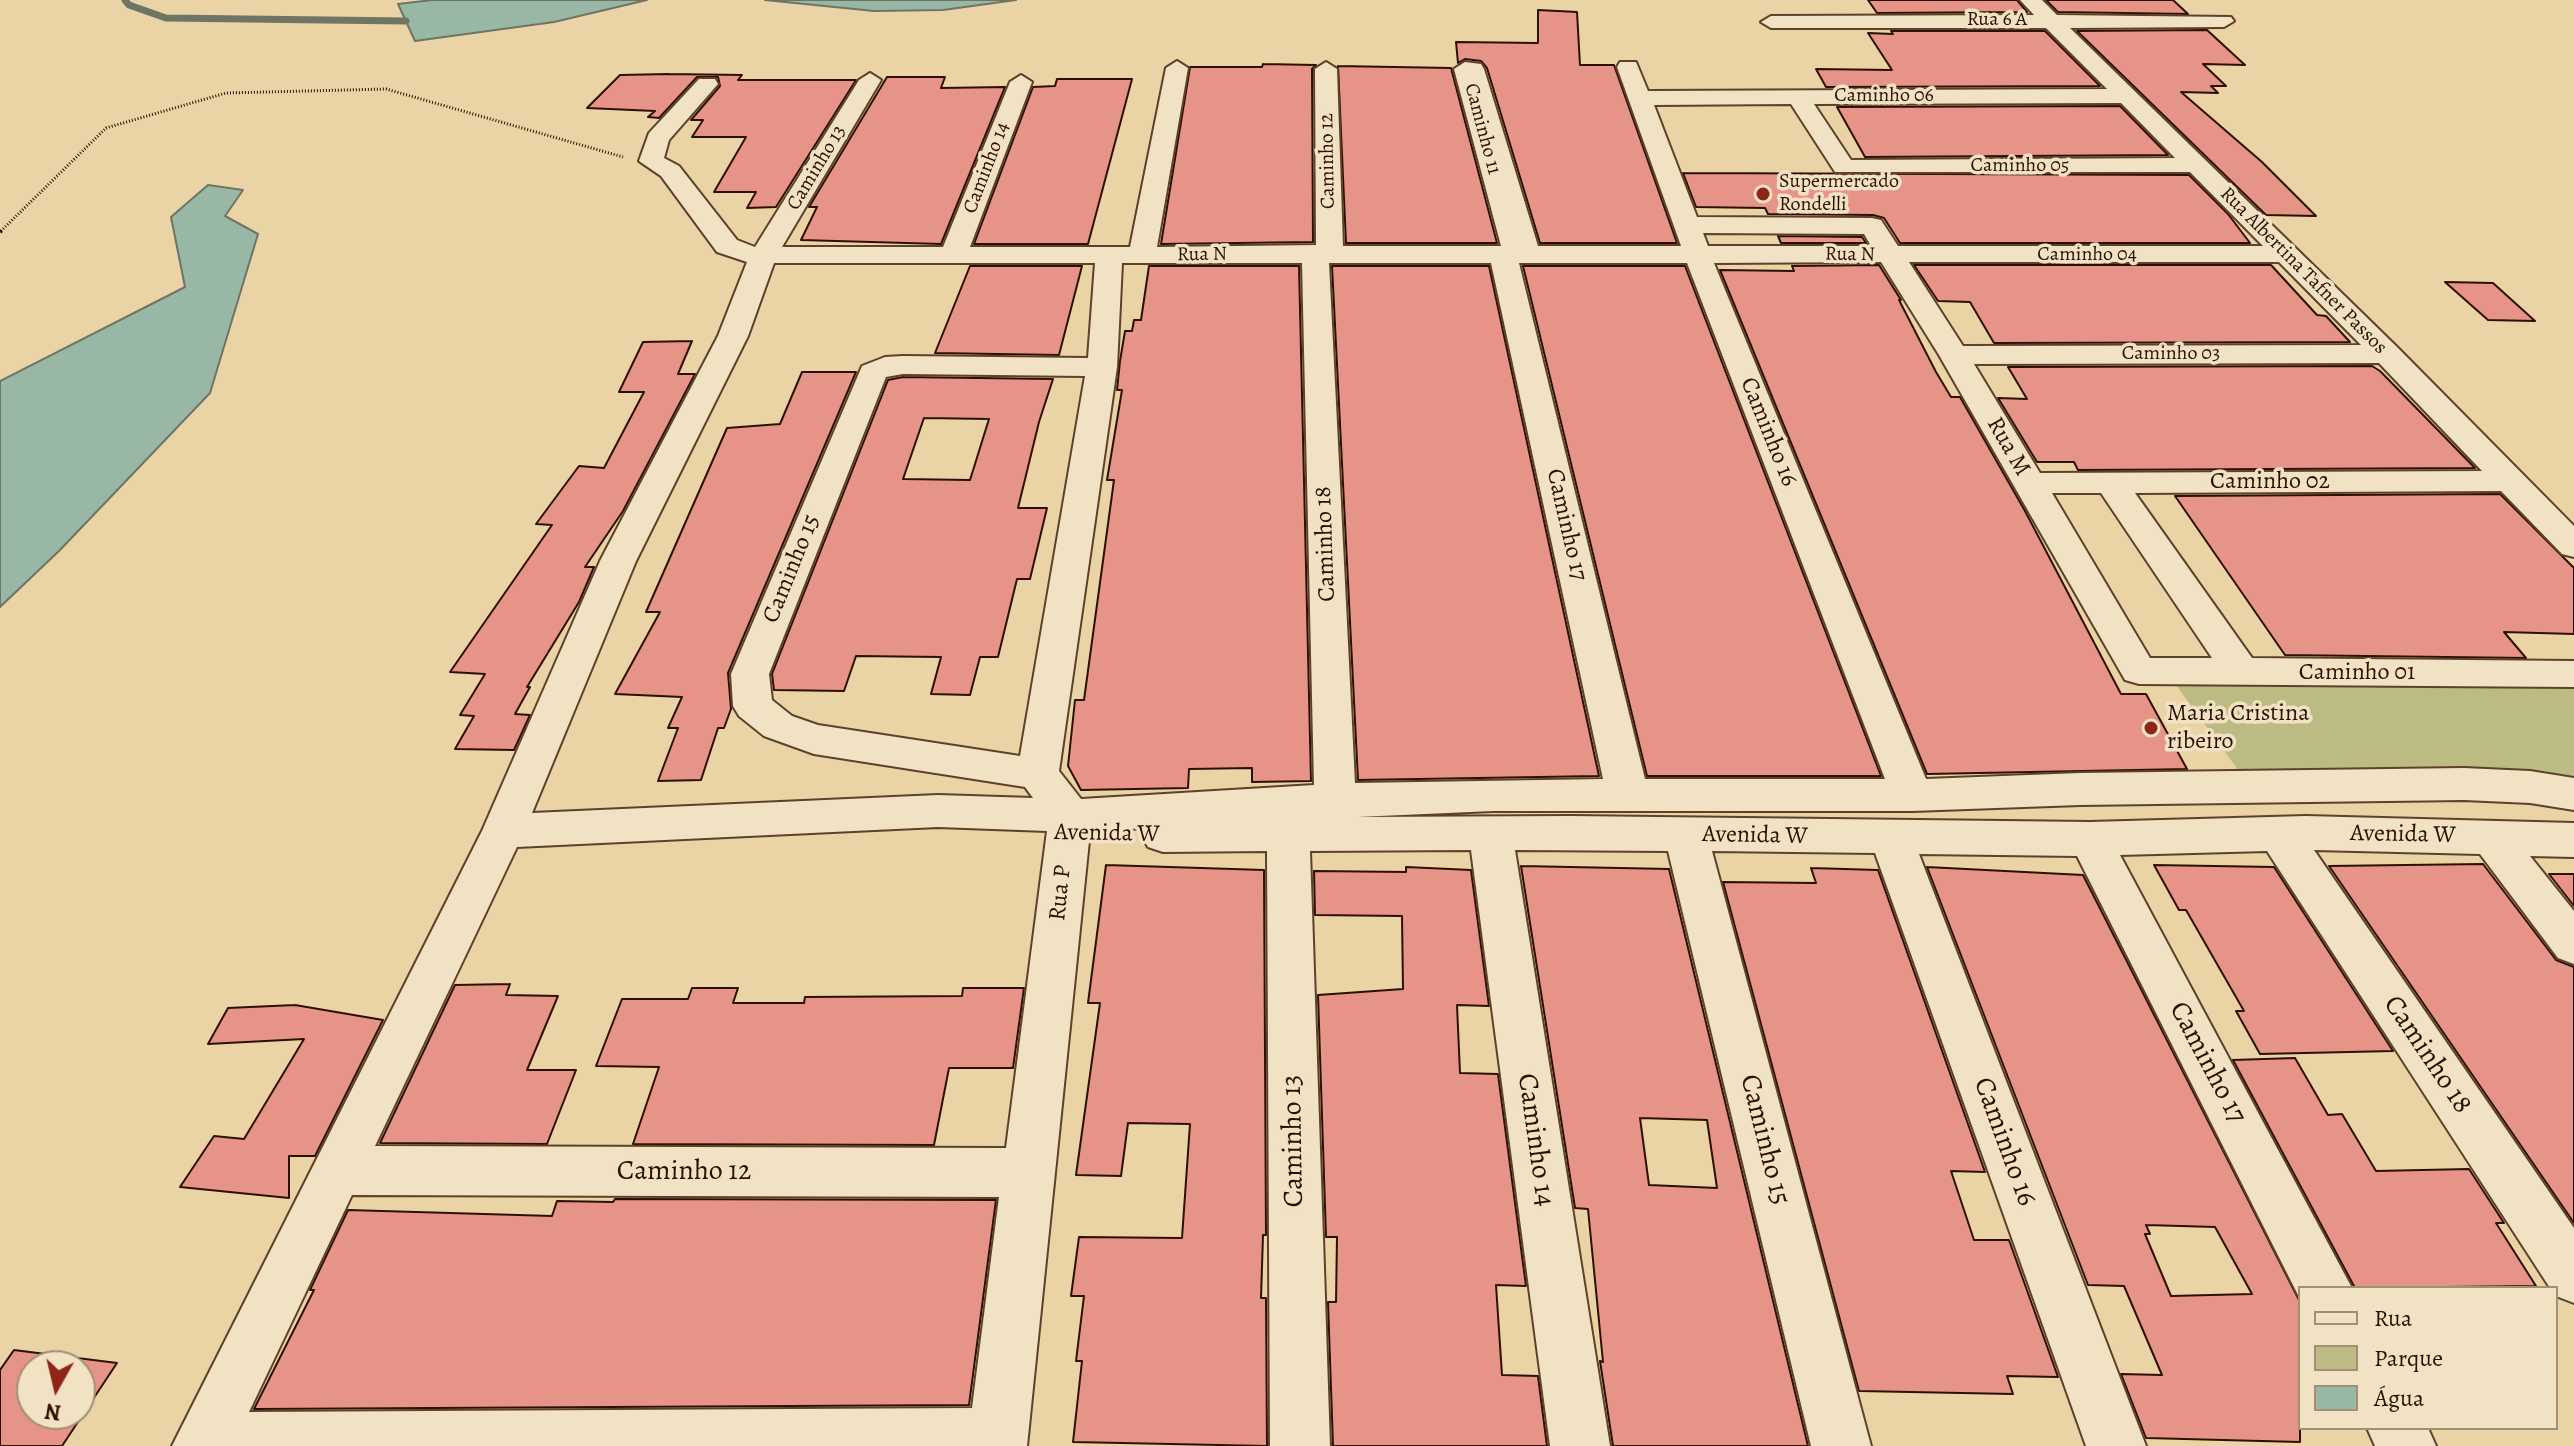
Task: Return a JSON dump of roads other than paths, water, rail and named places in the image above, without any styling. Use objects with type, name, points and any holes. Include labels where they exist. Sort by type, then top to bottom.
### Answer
[{"type":"street","name":"Rua 6 A","points":[[1771,22],[2040,10],[2224,21]]},
{"type":"street","name":"Rua Albertina Tafner Passos","points":[[2040,10],[2387,354],[2574,546]]},
{"type":"street","name":"Caminho 16","points":[[1628,67],[1642,98],[1902,816],[2116,1446]]},
{"type":"street","points":[[1068,827],[1038,774],[1102,367],[1125,256],[1177,68]]},
{"type":"street","name":"Caminho 12","points":[[1322,253],[1326,69]]},
{"type":"street","name":"Caminho 11","points":[[1465,69],[1473,69],[1526,253],[1510,253],[1465,69]]},
{"type":"street","name":"Caminho 13","points":[[203,1444],[503,831],[618,561],[733,336],[763,256],[870,80]]},
{"type":"street","name":"Caminho 14","points":[[954,254],[1021,82]]},
{"type":"street","name":"Rua N","points":[[707,84],[657,138],[651,161],[670,171],[727,246],[742,253],[763,256],[1510,253],[1692,239],[1891,256]]},
{"type":"street","name":"Caminho 05","points":[[1797,96],[1844,167],[2197,165]]},
{"type":"street","name":"Caminho 06","points":[[1642,98],[2126,96]]},
{"type":"street","name":"Rua M","points":[[1692,239],[1872,226],[1954,355],[2139,671]]},
{"type":"street","name":"Caminho 18","points":[[1319,823],[1322,253]]},
{"type":"street","name":"Caminho 17","points":[[1510,253],[1628,796]]},
{"type":"street","name":"Caminho 04","points":[[1891,256],[2283,254]]},
{"type":"street","name":"Caminho 03","points":[[1954,355],[2387,354]]},
{"type":"street","name":"Caminho 15","points":[[1038,774],[814,739],[778,726],[753,706],[750,674],[873,372],[885,366],[903,365],[1102,367]]},
{"type":"street","name":"Caminho 02","points":[[2028,483],[2511,481]]},
{"type":"street","points":[[2111,482],[2241,672]]},
{"type":"street","name":"Caminho 01","points":[[2139,671],[2574,674]]},
{"type":"street","name":"Avenida W","points":[[503,831],[938,811],[1068,827],[1319,823],[1491,835],[1686,835],[1902,816],[2420,784],[2530,787],[2574,794]]},
{"type":"street","name":"Avenida W","points":[[1068,827],[1319,823],[1493,795],[1628,796],[1902,816],[1951,836],[2090,839],[2280,835],[2574,840]]},
{"type":"street","name":"Caminho 13","points":[[1300,1446],[1319,823]]},
{"type":"street","name":"Rua P","points":[[997,1442],[1031,1173],[1068,827]]},
{"type":"street","name":"Caminho 14","points":[[1491,835],[1580,1446]]},
{"type":"street","name":"Caminho 15","points":[[1686,835],[1841,1446]]},
{"type":"street","name":"Caminho 18","points":[[2280,835],[2574,1276]]},
{"type":"street","points":[[2491,837],[2574,945]]},
{"type":"street","name":"Caminho 17","points":[[2090,839],[2323,1286]]},
{"type":"street","name":"Caminho 12","points":[[338,1170],[1031,1173]]},
{"type":"street","points":[[203,1444],[997,1442]]},
{"type":"water","points":[[432,0],[647,0],[554,22],[415,41],[398,4]]},
{"type":"water","points":[[765,0],[1016,0],[943,10],[874,11]]},
{"type":"water","points":[[208,185],[243,190],[225,216],[258,234],[210,393],[59,551],[0,607],[0,381],[185,287],[171,217]]},
{"type":"waterway","points":[[125,0],[129,5],[166,18],[406,21]]},
{"type":"place","name":"Supermercado Rondelli","points":[[1763,194]]},
{"type":"place","name":"Maria Cristina ribeiro","points":[[2151,728]]}]
